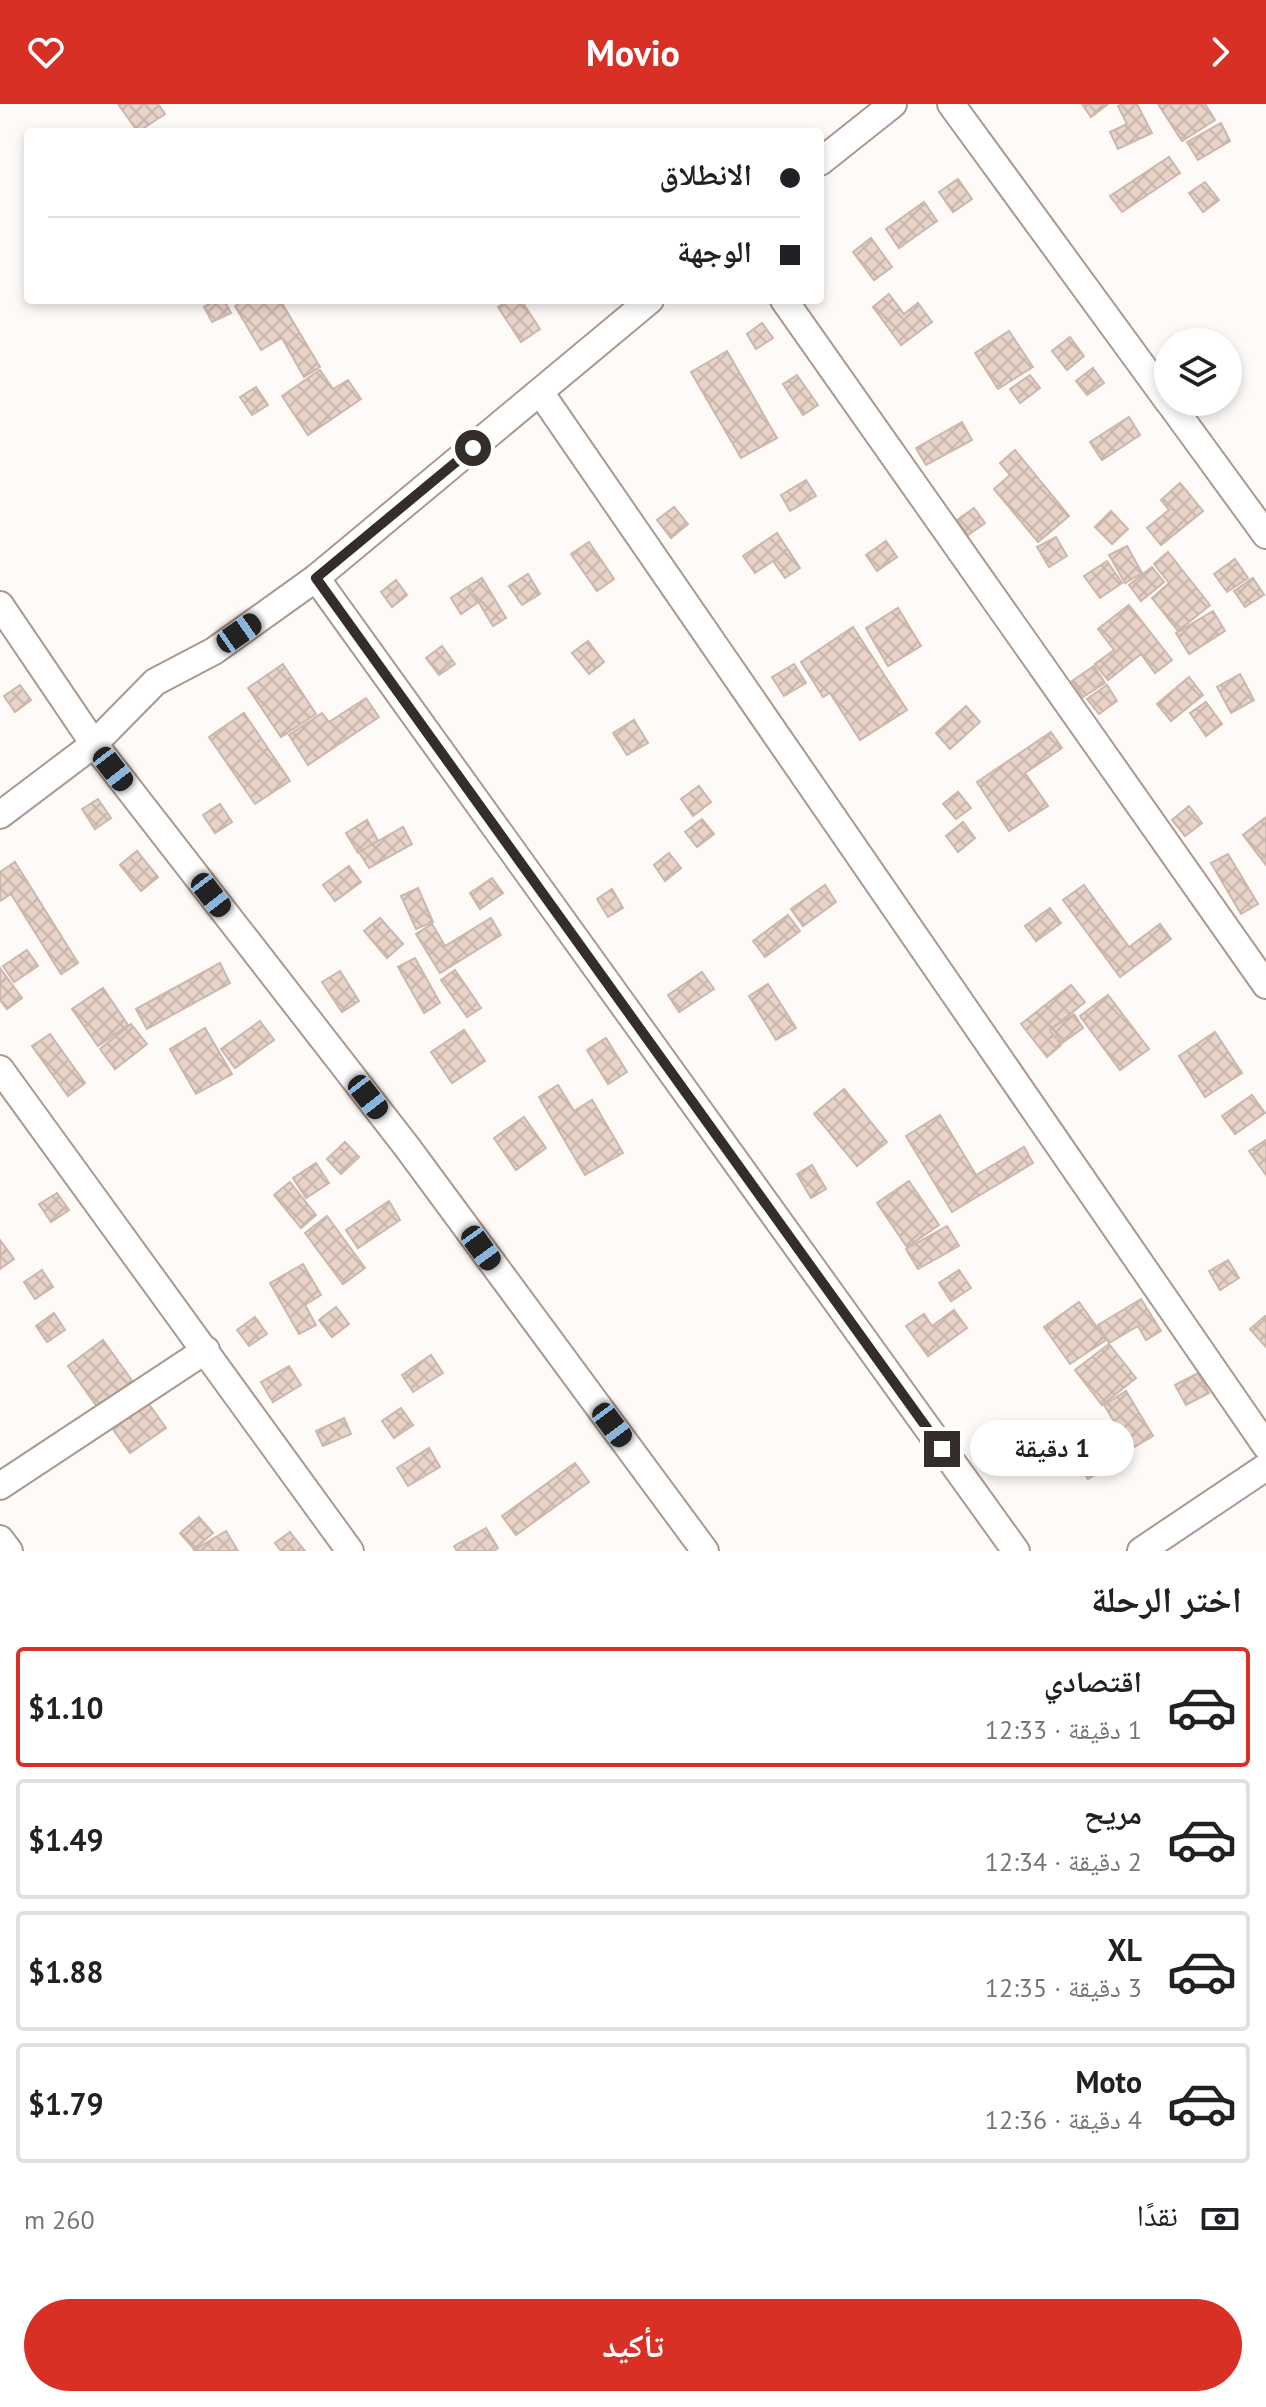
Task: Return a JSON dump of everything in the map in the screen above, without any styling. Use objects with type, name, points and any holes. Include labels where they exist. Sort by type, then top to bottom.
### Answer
[{"type":"street","points":[[824,159],[893,104]]},
{"type":"street","points":[[951,104],[1154,382]]},
{"type":"street","points":[[0,815],[94,744],[155,682],[214,651],[316,578],[645,304]]},
{"type":"street","points":[[787,304],[1266,985]]},
{"type":"street","points":[[540,392],[1266,1446]]},
{"type":"street","points":[[1179,416],[1266,535]]},
{"type":"street","points":[[316,578],[1016,1551]]},
{"type":"street","points":[[0,605],[94,744],[407,1147],[705,1551]]},
{"type":"street","points":[[0,1069],[350,1551]]},
{"type":"street","points":[[0,1486],[206,1350]]},
{"type":"street","points":[[1141,1551],[1266,1467]]},
{"type":"street","points":[[0,1539],[9,1551]]},
{"type":"building","points":[[118,104],[158,104],[165,114],[144,128],[135,128]]},
{"type":"building","points":[[1082,104],[1108,104],[1091,117]]},
{"type":"building","points":[[1137,104],[1152,133],[1118,149],[1110,132],[1127,124],[1118,106]]},
{"type":"building","points":[[1158,104],[1205,104],[1215,120],[1182,141]]},
{"type":"building","points":[[1221,123],[1230,141],[1198,160],[1187,142]]},
{"type":"building","points":[[1169,157],[1180,173],[1122,212],[1110,196]]},
{"type":"building","points":[[958,179],[972,199],[953,212],[939,192]]},
{"type":"building","points":[[1205,182],[1219,200],[1203,212],[1189,193]]},
{"type":"building","points":[[924,202],[937,221],[899,248],[886,229]]},
{"type":"building","points":[[871,238],[892,267],[874,280],[853,252]]},
{"type":"building","points":[[889,294],[904,314],[918,303],[932,322],[901,345],[873,307]]},
{"type":"building","points":[[226,304],[231,313],[212,322],[204,307]]},
{"type":"building","points":[[282,304],[320,367],[304,377],[282,338],[261,350],[235,306]]},
{"type":"building","points":[[503,304],[524,304],[540,329],[521,342],[498,307]]},
{"type":"building","points":[[762,323],[773,338],[756,349],[747,334]]},
{"type":"building","points":[[1009,331],[1033,367],[998,389],[975,353]]},
{"type":"building","points":[[1070,337],[1084,356],[1067,370],[1052,351]]},
{"type":"building","points":[[727,351],[777,438],[741,458],[691,372]]},
{"type":"building","points":[[1093,368],[1104,383],[1087,395],[1076,381]]},
{"type":"building","points":[[320,370],[333,389],[348,380],[361,399],[308,435],[282,396]]},
{"type":"building","points":[[797,375],[818,405],[803,415],[783,384]]},
{"type":"building","points":[[1030,375],[1040,388],[1020,403],[1010,389]]},
{"type":"building","points":[[256,387],[268,405],[252,415],[240,397]]},
{"type":"building","points":[[1129,417],[1140,435],[1102,460],[1090,442]]},
{"type":"building","points":[[962,422],[972,440],[926,465],[916,448]]},
{"type":"building","points":[[1015,450],[1069,516],[1038,542],[994,489],[1010,475],[1000,463]]},
{"type":"building","points":[[806,480],[816,496],[790,511],[781,495]]},
{"type":"building","points":[[1180,483],[1203,511],[1161,545],[1147,528],[1169,510],[1161,500]]},
{"type":"building","points":[[674,507],[688,524],[671,538],[657,520]]},
{"type":"building","points":[[974,508],[985,523],[968,535],[957,520]]},
{"type":"building","points":[[1111,511],[1128,529],[1112,544],[1095,527]]},
{"type":"building","points":[[777,533],[800,568],[785,578],[773,561],[755,573],[743,556]]},
{"type":"building","points":[[1056,537],[1067,556],[1049,567],[1037,547]]},
{"type":"building","points":[[886,541],[897,557],[877,571],[866,555]]},
{"type":"building","points":[[589,542],[614,579],[597,591],[571,554]]},
{"type":"building","points":[[1127,546],[1142,573],[1125,583],[1109,555]]},
{"type":"building","points":[[1168,552],[1210,605],[1178,631],[1152,598],[1169,583],[1154,564]]},
{"type":"building","points":[[1235,559],[1248,578],[1227,592],[1214,574]]},
{"type":"building","points":[[1107,561],[1122,583],[1100,598],[1084,576]]},
{"type":"building","points":[[1152,567],[1164,582],[1141,601],[1129,585]]},
{"type":"building","points":[[528,574],[540,594],[522,605],[509,586]]},
{"type":"building","points":[[482,578],[506,618],[493,626],[469,586]]},
{"type":"building","points":[[1253,578],[1264,595],[1245,607],[1234,591]]},
{"type":"building","points":[[396,580],[407,595],[392,607],[381,592]]},
{"type":"building","points":[[467,587],[477,603],[461,614],[451,598]]},
{"type":"building","points":[[1129,605],[1172,660],[1155,673],[1141,654],[1108,680],[1095,664],[1114,650],[1098,629]]},
{"type":"building","points":[[898,608],[921,646],[888,666],[866,628]]},
{"type":"building","points":[[1213,611],[1225,631],[1189,654],[1176,633]]},
{"type":"building","points":[[853,627],[907,710],[860,740],[830,693],[823,697],[801,662]]},
{"type":"building","points":[[588,641],[604,662],[589,674],[572,653]]},
{"type":"building","points":[[442,646],[455,664],[439,675],[426,658]]},
{"type":"building","points":[[283,664],[316,714],[281,737],[248,688]]},
{"type":"building","points":[[794,664],[806,683],[784,696],[772,677]]},
{"type":"building","points":[[1094,666],[1105,683],[1083,697],[1072,681]]},
{"type":"building","points":[[1240,674],[1254,700],[1231,713],[1217,687]]},
{"type":"building","points":[[1189,677],[1203,695],[1171,721],[1157,704]]},
{"type":"building","points":[[20,685],[31,700],[15,712],[4,696]]},
{"type":"building","points":[[1107,685],[1117,701],[1099,714],[1087,699]]},
{"type":"building","points":[[366,698],[379,717],[308,765],[289,735],[322,713],[329,722]]},
{"type":"building","points":[[1206,702],[1222,724],[1206,736],[1190,713]]},
{"type":"building","points":[[966,706],[980,722],[950,749],[936,733]]},
{"type":"building","points":[[244,713],[290,781],[255,804],[209,737]]},
{"type":"building","points":[[634,720],[648,743],[627,755],[613,733]]},
{"type":"building","points":[[1051,732],[1062,748],[1025,773],[1048,806],[1009,831],[977,782]]},
{"type":"building","points":[[699,786],[711,802],[693,816],[681,799]]},
{"type":"building","points":[[958,792],[971,808],[956,819],[943,804]]},
{"type":"building","points":[[98,799],[111,818],[95,829],[82,809]]},
{"type":"building","points":[[220,804],[232,822],[215,833],[203,815]]},
{"type":"building","points":[[1189,806],[1202,823],[1185,836],[1172,820]]},
{"type":"building","points":[[1266,817],[1266,865],[1243,835]]},
{"type":"building","points":[[702,819],[714,834],[697,847],[685,832]]},
{"type":"building","points":[[367,820],[378,841],[358,853],[346,833]]},
{"type":"building","points":[[963,822],[975,838],[958,852],[946,836]]},
{"type":"building","points":[[403,827],[412,844],[369,868],[359,852]]},
{"type":"building","points":[[137,851],[158,877],[141,891],[120,865]]},
{"type":"building","points":[[669,853],[681,868],[665,881],[654,865]]},
{"type":"building","points":[[1228,854],[1258,904],[1241,914],[1211,863]]},
{"type":"building","points":[[15,862],[78,963],[61,974],[11,894],[0,901],[0,872]]},
{"type":"building","points":[[349,866],[361,882],[335,901],[323,885]]},
{"type":"building","points":[[492,878],[503,893],[480,909],[470,893]]},
{"type":"building","points":[[825,885],[836,902],[803,926],[791,909]]},
{"type":"building","points":[[1084,885],[1129,947],[1160,924],[1171,939],[1120,977],[1063,900]]},
{"type":"building","points":[[418,888],[433,922],[416,929],[401,896]]},
{"type":"building","points":[[612,889],[623,908],[608,917],[597,899]]},
{"type":"building","points":[[1050,908],[1061,923],[1036,941],[1025,926]]},
{"type":"building","points":[[788,915],[800,931],[765,957],[753,941]]},
{"type":"building","points":[[380,918],[403,944],[387,958],[364,931]]},
{"type":"building","points":[[491,918],[501,935],[440,973],[416,934],[432,924],[445,946]]},
{"type":"building","points":[[27,950],[38,966],[14,982],[3,966]]},
{"type":"building","points":[[415,958],[440,1003],[424,1013],[398,967]]},
{"type":"building","points":[[220,963],[230,983],[147,1029],[136,1009]]},
{"type":"building","points":[[0,968],[22,998],[7,1009],[0,1000]]},
{"type":"building","points":[[455,970],[481,1008],[467,1017],[441,980]]},
{"type":"building","points":[[340,971],[359,1001],[342,1012],[322,982]]},
{"type":"building","points":[[702,972],[714,989],[679,1012],[668,995]]},
{"type":"building","points":[[768,984],[796,1028],[776,1040],[749,996]]},
{"type":"building","points":[[1071,985],[1085,1002],[1050,1030],[1061,1045],[1047,1057],[1021,1024]]},
{"type":"building","points":[[103,988],[128,1025],[98,1046],[72,1009]]},
{"type":"building","points":[[1108,995],[1149,1049],[1120,1070],[1080,1016]]},
{"type":"building","points":[[1074,1014],[1083,1028],[1062,1043],[1052,1028]]},
{"type":"building","points":[[260,1021],[274,1040],[235,1068],[221,1049]]},
{"type":"building","points":[[131,1024],[147,1044],[115,1069],[100,1049]]},
{"type":"building","points":[[205,1028],[232,1074],[196,1094],[170,1049]]},
{"type":"building","points":[[464,1030],[485,1061],[452,1083],[431,1052]]},
{"type":"building","points":[[1215,1032],[1242,1073],[1205,1097],[1179,1056]]},
{"type":"building","points":[[50,1034],[85,1083],[68,1096],[32,1046]]},
{"type":"building","points":[[606,1038],[627,1072],[608,1084],[587,1050]]},
{"type":"building","points":[[558,1085],[574,1111],[592,1100],[623,1153],[585,1175],[539,1097]]},
{"type":"building","points":[[844,1089],[887,1142],[857,1166],[814,1114]]},
{"type":"building","points":[[1252,1095],[1265,1113],[1235,1134],[1222,1116]]},
{"type":"building","points":[[940,1115],[976,1175],[1024,1147],[1033,1163],[952,1212],[906,1136]]},
{"type":"building","points":[[524,1117],[546,1148],[516,1170],[494,1138]]},
{"type":"building","points":[[1266,1140],[1266,1175],[1249,1151]]},
{"type":"building","points":[[345,1142],[359,1157],[341,1174],[327,1159]]},
{"type":"building","points":[[316,1163],[329,1183],[306,1198],[293,1178]]},
{"type":"building","points":[[812,1165],[826,1189],[811,1198],[797,1174]]},
{"type":"building","points":[[909,1181],[939,1225],[907,1247],[877,1203]]},
{"type":"building","points":[[290,1182],[316,1215],[301,1228],[274,1195]]},
{"type":"building","points":[[57,1193],[69,1210],[51,1222],[39,1204]]},
{"type":"building","points":[[389,1201],[400,1220],[358,1248],[346,1230]]},
{"type":"building","points":[[327,1216],[365,1268],[343,1284],[305,1233]]},
{"type":"building","points":[[947,1226],[959,1246],[918,1269],[906,1249]]},
{"type":"building","points":[[0,1240],[14,1259],[0,1269]]},
{"type":"building","points":[[1228,1260],[1239,1278],[1220,1290],[1209,1271]]},
{"type":"building","points":[[303,1264],[321,1295],[305,1305],[316,1325],[299,1334],[270,1283]]},
{"type":"building","points":[[42,1270],[53,1287],[35,1299],[24,1282]]},
{"type":"building","points":[[959,1270],[971,1288],[951,1301],[939,1283]]},
{"type":"building","points":[[1141,1299],[1161,1331],[1146,1340],[1138,1326],[1109,1343],[1098,1325]]},
{"type":"building","points":[[1079,1302],[1106,1340],[1070,1364],[1044,1327]]},
{"type":"building","points":[[336,1307],[349,1324],[332,1337],[319,1320]]},
{"type":"building","points":[[954,1310],[967,1328],[928,1356],[906,1326],[924,1314],[932,1326]]},
{"type":"building","points":[[54,1313],[65,1330],[47,1342],[36,1326]]},
{"type":"building","points":[[255,1317],[267,1334],[249,1346],[237,1330]]},
{"type":"building","points":[[1266,1317],[1266,1347],[1250,1329]]},
{"type":"building","points":[[103,1340],[166,1428],[130,1453],[68,1366]]},
{"type":"building","points":[[1109,1344],[1136,1378],[1102,1405],[1075,1370]]},
{"type":"building","points":[[431,1355],[443,1373],[413,1392],[402,1375]]},
{"type":"building","points":[[289,1366],[301,1385],[273,1402],[261,1382]]},
{"type":"building","points":[[1198,1373],[1209,1393],[1186,1405],[1175,1385]]},
{"type":"building","points":[[1126,1391],[1153,1436],[1131,1449],[1104,1405]]},
{"type":"building","points":[[401,1408],[413,1425],[394,1438],[382,1421]]},
{"type":"building","points":[[344,1418],[351,1434],[323,1446],[316,1431]]},
{"type":"building","points":[[1102,1425],[1122,1458],[1088,1479],[1068,1446]]},
{"type":"building","points":[[429,1448],[440,1467],[408,1486],[397,1468]]},
{"type":"building","points":[[575,1463],[589,1482],[516,1535],[502,1516]]},
{"type":"building","points":[[199,1517],[213,1533],[194,1549],[180,1533]]},
{"type":"building","points":[[486,1528],[498,1548],[494,1551],[457,1551],[454,1546]]},
{"type":"building","points":[[226,1531],[238,1551],[194,1550]]},
{"type":"building","points":[[290,1532],[305,1551],[281,1551],[275,1543]]},
{"type":"route","points":[[473,448],[316,578],[942,1449]]}]
